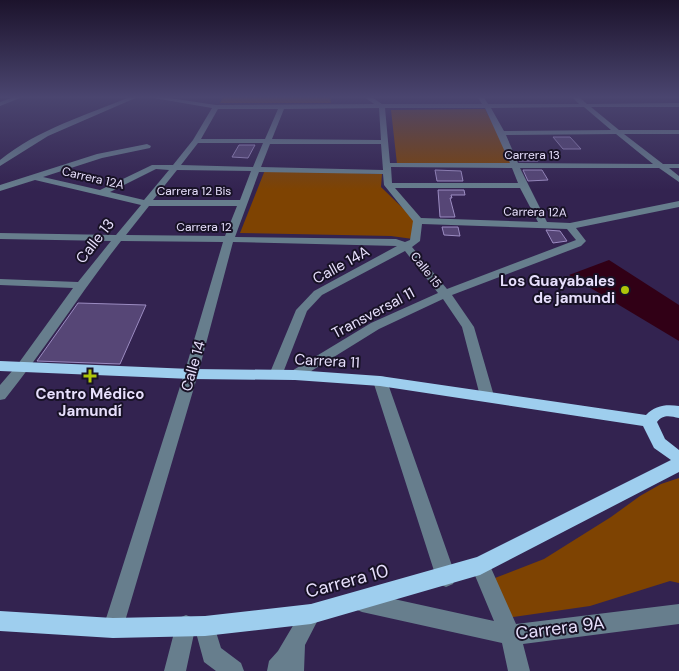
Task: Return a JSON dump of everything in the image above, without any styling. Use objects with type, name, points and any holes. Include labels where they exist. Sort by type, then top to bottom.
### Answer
[{"type":"main road","name":"Carrera 11","points":[[0,366],[191,374],[295,375],[380,381],[650,421]]},
{"type":"main road","points":[[679,412],[668,410],[656,413],[650,421],[651,432],[659,444],[679,457]]},
{"type":"main road","name":"Carrera 10","points":[[0,621],[113,628],[196,625],[310,614],[480,566],[679,464]]},
{"type":"street","points":[[0,164],[4,154],[65,127]]},
{"type":"street","name":"Calle 13","points":[[0,395],[23,367],[81,285],[196,141],[204,127]]},
{"type":"street","name":"Calle 14","points":[[113,628],[191,374],[229,239],[274,127]]},
{"type":"street","points":[[383,127],[388,185],[406,204],[418,222]]},
{"type":"street","points":[[497,127],[516,167],[530,206],[544,225]]},
{"type":"street","points":[[611,127],[679,180]]},
{"type":"street","points":[[500,133],[679,132]]},
{"type":"street","points":[[196,141],[384,142]]},
{"type":"street","points":[[0,188],[100,156],[147,146]]},
{"type":"street","name":"Carrera 13","points":[[101,193],[155,167],[386,169],[679,166]]},
{"type":"street","name":"Carrera 12A","points":[[34,177],[145,203]]},
{"type":"street","name":"Carrera 12A","points":[[388,185],[522,186]]},
{"type":"street","name":"Carrera 12 Bis","points":[[145,203],[244,203]]},
{"type":"street","name":"Carrera 12A","points":[[418,222],[570,226],[679,204]]},
{"type":"street","name":"Calle 15","points":[[418,222],[416,241],[407,247],[445,294],[468,327],[487,396]]},
{"type":"street","name":"Transversal 11","points":[[295,375],[375,326],[445,294],[577,244],[581,241],[570,226]]},
{"type":"street","name":"Carrera 12","points":[[0,236],[385,241],[396,242],[407,247]]},
{"type":"street","name":"Calle 14A","points":[[276,375],[302,310],[318,292],[407,247]]},
{"type":"street","points":[[0,282],[81,285]]},
{"type":"street","points":[[380,381],[446,577]]},
{"type":"street","points":[[480,566],[510,635],[519,671]]},
{"type":"street","name":"Carrera 9A","points":[[355,600],[510,635],[679,614]]},
{"type":"street","points":[[285,670],[296,640],[310,614]]},
{"type":"street","points":[[196,625],[212,654],[228,670]]},
{"type":"street","points":[[176,670],[196,625]]},
{"type":"shaded area","points":[[393,127],[495,127],[515,165],[397,164]]},
{"type":"shaded area","points":[[265,170],[382,174],[381,187],[416,221],[413,239],[391,236],[240,233]]},
{"type":"shaded area","name":"Los Guayabales de jamundi","points":[[609,260],[679,305],[679,341],[569,275]]},
{"type":"shaded area","points":[[679,478],[679,583],[670,581],[590,606],[507,618],[495,578],[544,559],[611,517],[640,496],[661,484]]},
{"type":"building","points":[[553,137],[570,137],[581,149],[563,149]]},
{"type":"building","points":[[239,145],[255,145],[248,158],[232,157]]},
{"type":"building","points":[[515,152],[534,153],[538,161],[519,161]]},
{"type":"building","points":[[435,170],[461,171],[463,181],[437,181]]},
{"type":"building","points":[[523,170],[542,170],[548,180],[528,181]]},
{"type":"building","points":[[438,190],[464,190],[465,195],[451,195],[452,198],[450,198],[455,217],[440,217]]},
{"type":"building","points":[[442,227],[458,227],[460,236],[444,235]]},
{"type":"building","points":[[546,230],[560,231],[567,241],[553,243]]},
{"type":"building","points":[[78,303],[146,305],[120,364],[37,361]]},
{"type":"place","name":"Los Guayabales de jamundi","points":[[625,290]]},
{"type":"place","name":"Centro Médico Jamundí","points":[[90,376]]}]
